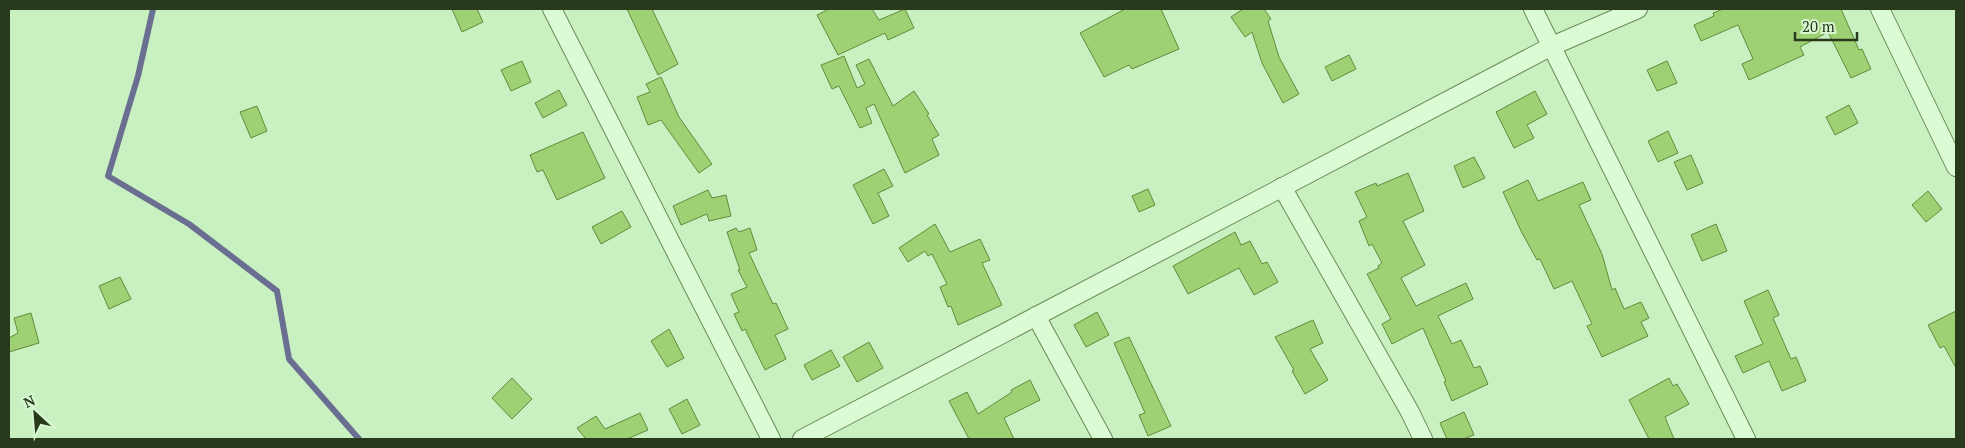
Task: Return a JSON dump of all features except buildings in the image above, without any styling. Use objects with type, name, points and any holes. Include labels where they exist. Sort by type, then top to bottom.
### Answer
[{"type":"street","points":[[552,9],[771,439]]},
{"type":"street","points":[[1533,9],[1746,439]]},
{"type":"street","points":[[802,439],[1552,46],[1638,9]]},
{"type":"street","points":[[1880,9],[1956,167]]},
{"type":"street","points":[[1282,187],[1410,412],[1423,439]]},
{"type":"street","points":[[1036,316],[1103,439]]},
{"type":"waterway","points":[[153,9],[138,76],[108,176],[189,224],[277,291],[289,359],[359,439]]}]
